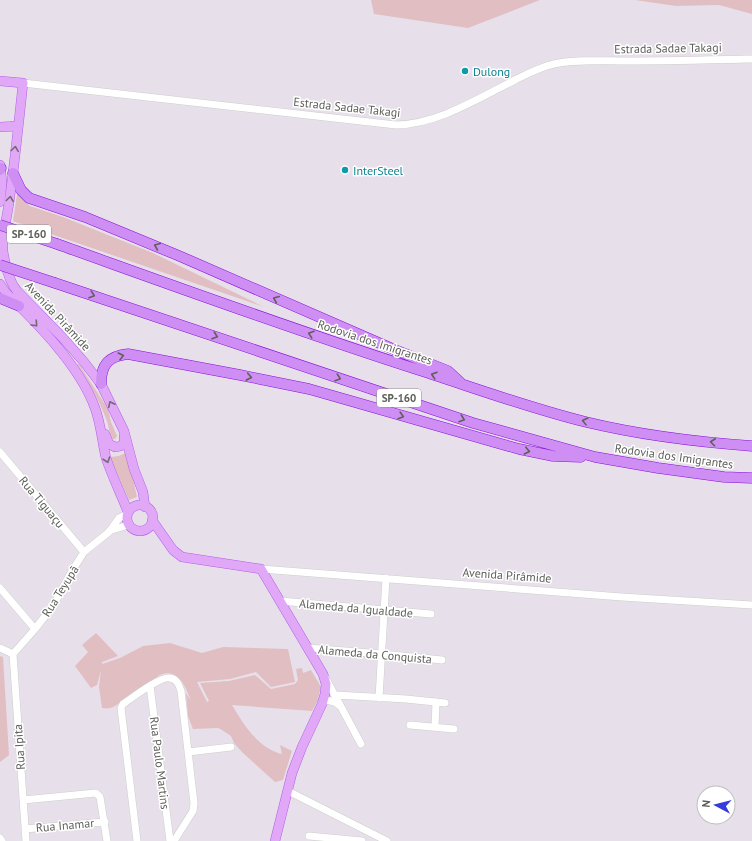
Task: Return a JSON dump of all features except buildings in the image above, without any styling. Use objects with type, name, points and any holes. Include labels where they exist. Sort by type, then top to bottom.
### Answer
[{"type":"highway","points":[[13,173],[21,190],[29,198],[92,220],[177,255],[393,349],[448,371],[463,385]]},
{"type":"highway","name":"Rodovia dos Imigrantes","points":[[0,225],[292,327],[518,403],[586,422],[655,435],[752,446]]},
{"type":"highway","name":"Rodovia dos Imigrantes","points":[[0,265],[55,282],[473,423],[595,457],[658,468],[724,477],[752,478]]},
{"type":"highway","points":[[0,298],[19,306]]},
{"type":"highway","points":[[101,384],[101,372],[104,366],[113,358],[128,354],[309,389],[496,443],[536,453],[568,457],[595,457]]},
{"type":"main road","name":"Estrada Sadae Takagi","points":[[0,82],[23,84]]},
{"type":"main road","name":"Avenida Pirâmide","points":[[23,84],[13,173],[3,242],[7,274],[17,291],[62,336],[101,384],[124,431],[134,469],[143,492],[145,507]]},
{"type":"main road","points":[[0,127],[18,126]]},
{"type":"main road","points":[[0,168],[2,182],[0,202]]},
{"type":"main road","name":"Avenida Pirâmide","points":[[0,284],[6,293],[64,355],[82,382],[95,407],[107,460],[128,513]]},
{"type":"main road","points":[[95,407],[102,419],[109,444],[119,447],[124,443],[124,431]]},
{"type":"main road","points":[[135,506],[145,507],[152,514],[151,525],[147,529],[138,531],[134,530],[128,525],[128,513],[135,506]]},
{"type":"main road","points":[[152,520],[161,535],[182,557],[261,569],[308,648],[318,662],[323,674],[326,688],[322,704],[292,773],[275,841]]},
{"type":"main road","points":[[147,529],[161,535]]},
{"type":"street","name":"Estrada Sadae Takagi","points":[[23,84],[382,123],[408,124],[424,121],[449,113],[529,73],[555,64],[580,61],[702,61],[752,59]]},
{"type":"street","name":"Rua Tiguaçu","points":[[0,452],[84,552]]},
{"type":"street","name":"Rua Teyupã","points":[[13,654],[53,606],[84,552],[109,532],[119,518],[128,513]]},
{"type":"street","name":"Rua Teyupã","points":[[109,532],[128,525]]},
{"type":"street","name":"Avenida Pirâmide","points":[[261,569],[752,605]]},
{"type":"street","points":[[379,698],[386,578]]},
{"type":"street","points":[[0,588],[35,629]]},
{"type":"street","name":"Alameda da Igualdade","points":[[280,601],[432,614]]},
{"type":"street","points":[[0,648],[13,654]]},
{"type":"street","name":"Alameda da Conquista","points":[[308,648],[442,660]]},
{"type":"street","name":"Rua Ipita","points":[[13,654],[26,841]]},
{"type":"street","points":[[323,674],[361,744]]},
{"type":"street","points":[[137,841],[121,708],[123,704],[150,686],[166,678],[171,678],[179,685],[181,691],[194,808],[174,841]]},
{"type":"street","name":"Rua Paulo Martins","points":[[150,686],[170,841]]},
{"type":"street","points":[[336,696],[446,703]]},
{"type":"street","points":[[322,704],[326,700],[331,700],[342,708]]},
{"type":"street","points":[[435,727],[436,702]]},
{"type":"street","points":[[410,725],[454,729]]},
{"type":"street","points":[[188,752],[231,747]]},
{"type":"street","points":[[288,790],[387,841]]},
{"type":"street","points":[[23,800],[96,793],[100,797],[107,841]]},
{"type":"street","name":"Rua Inamar","points":[[25,829],[105,822]]},
{"type":"street","points":[[309,836],[362,841]]},
{"type":"shaded area","points":[[371,0],[540,0],[468,28],[374,14]]},
{"type":"shaded area","points":[[635,0],[752,0],[752,14],[719,5],[676,6]]},
{"type":"shaded area","points":[[17,194],[30,206],[63,217],[153,253],[264,307],[13,221]]},
{"type":"shaded area","points":[[77,364],[79,364],[108,409],[111,422],[117,436],[115,439],[112,439],[101,406],[90,384]]},
{"type":"shaded area","points":[[127,452],[137,497],[129,500],[110,457],[119,456]]},
{"type":"shaded area","points":[[96,633],[118,656],[102,662],[102,664],[120,658],[143,646],[170,643],[202,653],[223,647],[288,649],[295,682],[271,687],[256,672],[230,679],[197,682],[207,702],[209,701],[200,683],[229,681],[255,675],[271,689],[295,684],[298,680],[296,669],[302,668],[303,673],[311,670],[321,687],[317,702],[312,711],[232,705],[252,735],[266,747],[282,754],[280,745],[292,751],[283,780],[275,782],[243,753],[234,743],[231,736],[222,730],[218,728],[193,729],[188,716],[186,693],[191,701],[187,690],[181,680],[172,674],[167,673],[160,675],[148,685],[111,708],[102,708],[99,687],[101,670],[97,685],[91,688],[75,666],[88,652],[82,645]]},
{"type":"shaded area","points":[[0,656],[3,657],[9,755],[0,762]]},
{"type":"place","name":"Dulong","points":[[465,71]]},
{"type":"place","name":"InterSteel","points":[[345,170]]}]
